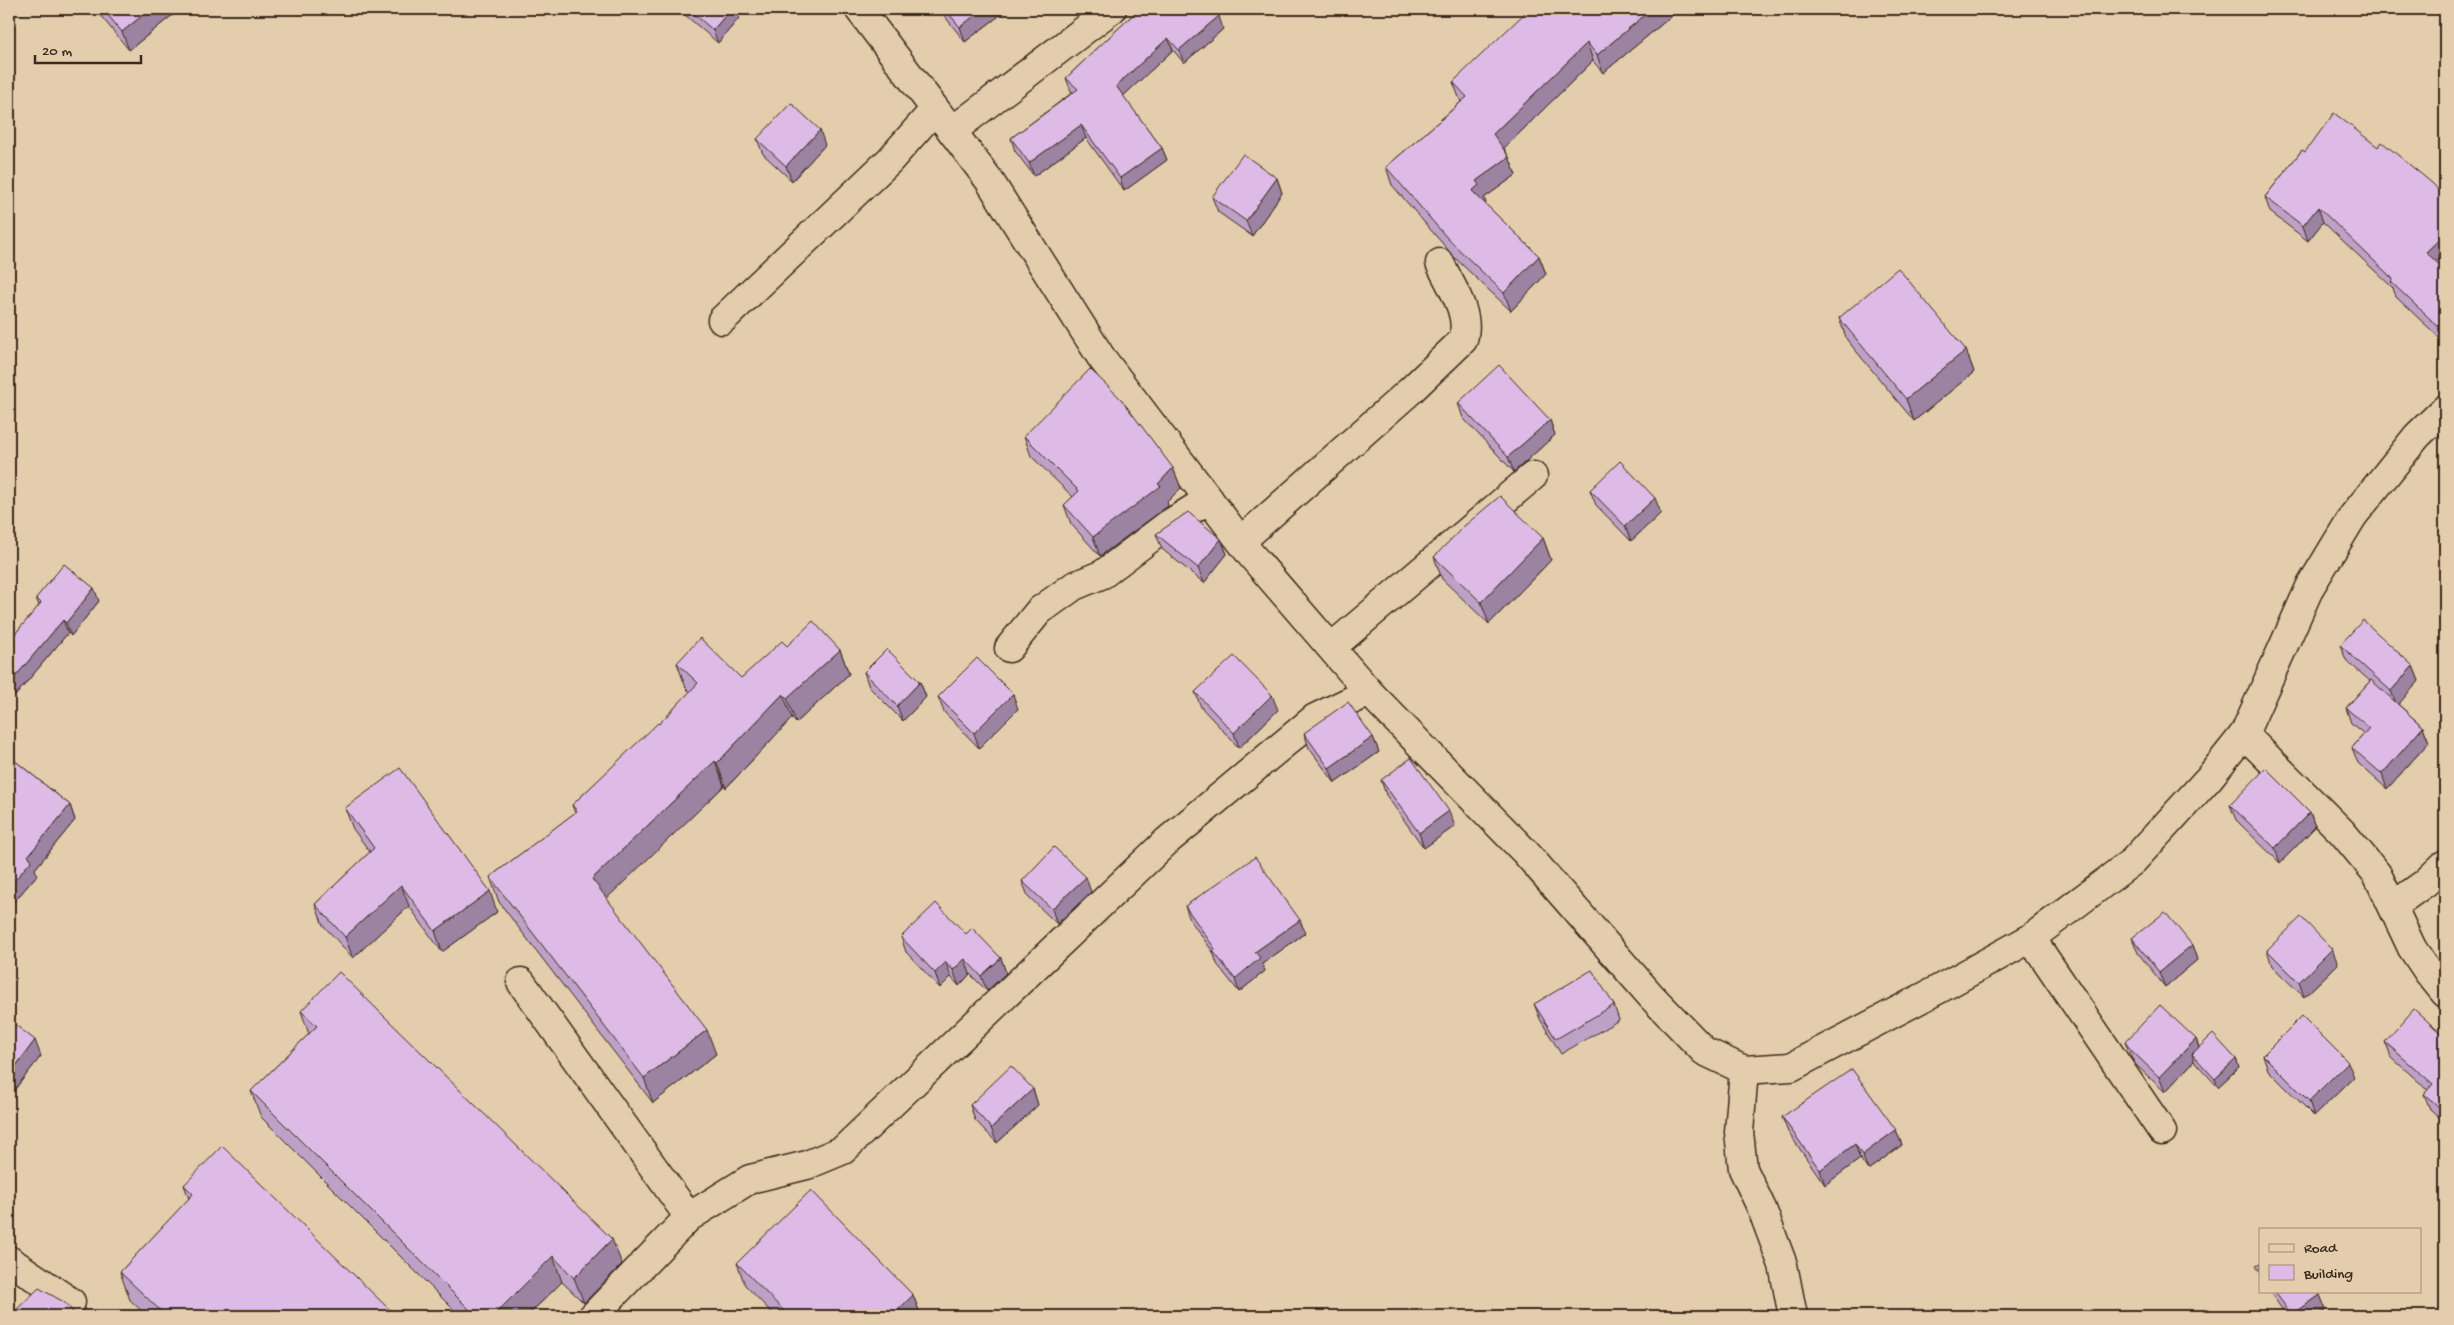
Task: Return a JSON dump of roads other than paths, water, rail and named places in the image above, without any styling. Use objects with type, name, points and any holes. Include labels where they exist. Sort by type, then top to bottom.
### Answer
[{"type":"street","points":[[859,9],[989,180],[1101,356],[1241,541],[1369,692],[1526,853],[1650,996],[1704,1051],[1744,1070],[1791,1067],[1940,989],[2031,938],[2132,861],[2209,778],[2244,734],[2310,587],[2353,516],[2417,436],[2445,409]]},
{"type":"street","points":[[952,131],[1112,9]]},
{"type":"street","points":[[722,320],[890,160],[935,110]]},
{"type":"street","points":[[1241,541],[1410,391],[1463,340],[1466,329],[1465,315],[1440,263]]},
{"type":"street","points":[[1332,647],[1533,476]]},
{"type":"street","points":[[1009,648],[1039,611],[1074,586],[1103,574],[1169,524],[1209,499]]},
{"type":"street","points":[[592,1316],[690,1217],[750,1179],[807,1165],[843,1150],[1167,841],[1315,718],[1369,692]]},
{"type":"street","points":[[2244,734],[2342,832],[2377,874],[2412,948],[2445,993]]},
{"type":"street","points":[[2393,906],[2425,883],[2445,864]]},
{"type":"street","points":[[2031,938],[2162,1131]]},
{"type":"street","points":[[521,982],[690,1217]]},
{"type":"street","points":[[1744,1070],[1739,1132],[1743,1169],[1762,1208],[1783,1265],[1793,1316]]},
{"type":"street","points":[[9,1260],[71,1302]]}]
